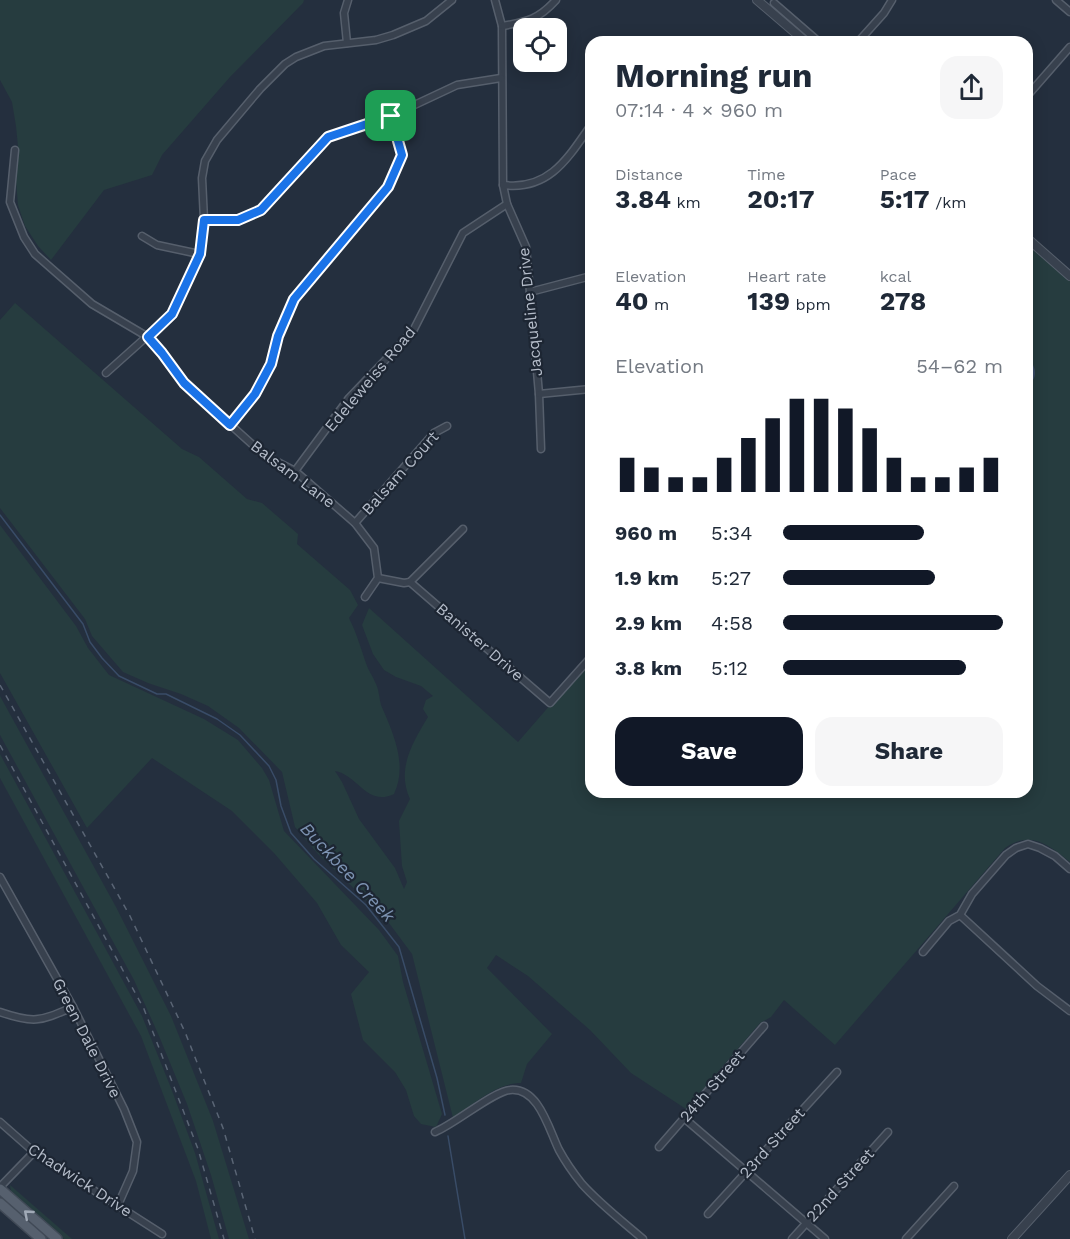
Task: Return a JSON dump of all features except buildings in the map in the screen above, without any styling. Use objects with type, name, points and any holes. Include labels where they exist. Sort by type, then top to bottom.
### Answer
[{"type":"main road","points":[[0,1188],[57,1239]]},
{"type":"main road","points":[[0,1203],[41,1239]]},
{"type":"street","points":[[347,43],[344,13],[348,0]]},
{"type":"street","points":[[106,373],[172,314],[200,254],[204,220],[202,172],[210,152],[260,89],[285,64],[314,49],[376,40],[409,29],[435,15],[452,0]]},
{"type":"street","name":"Jacqueline Drive","points":[[495,0],[502,26],[503,185],[507,204],[526,246],[539,394],[541,449]]},
{"type":"street","points":[[502,26],[526,22],[546,12],[556,0]]},
{"type":"street","points":[[757,0],[799,36]]},
{"type":"street","points":[[863,36],[884,13],[892,0]]},
{"type":"street","points":[[1056,0],[1070,12]]},
{"type":"street","points":[[774,3],[812,36]]},
{"type":"street","points":[[1033,89],[1070,47]]},
{"type":"street","points":[[204,220],[238,220],[261,210],[328,137],[391,116],[457,85],[501,78]]},
{"type":"street","points":[[230,425],[255,394],[271,364],[278,336],[294,299],[388,187],[402,155],[391,116]]},
{"type":"street","points":[[503,185],[519,187],[536,183],[554,172],[569,158],[585,133]]},
{"type":"street","name":"Balsam Lane","points":[[15,150],[10,202],[24,237],[36,254],[92,304],[148,337],[184,383],[230,425],[264,455],[295,471],[355,522],[374,548],[378,578]]},
{"type":"street","name":"Edeleweiss Road","points":[[295,471],[350,399],[413,331],[463,233],[507,204]]},
{"type":"street","points":[[142,236],[157,245],[200,254]]},
{"type":"street","points":[[1033,243],[1070,276]]},
{"type":"street","points":[[530,292],[585,278]]},
{"type":"street","points":[[539,394],[585,389]]},
{"type":"street","name":"Balsam Court","points":[[355,522],[434,433],[447,426]]},
{"type":"street","points":[[365,597],[378,578],[410,582],[463,529]]},
{"type":"street","name":"Banister Drive","points":[[410,582],[550,703],[585,664]]},
{"type":"street","points":[[923,952],[949,921],[960,915],[972,894],[1006,855],[1022,845],[1033,845],[1046,851],[1070,869]]},
{"type":"street","name":"Green Dale Drive","points":[[0,877],[73,1007],[124,1109],[137,1142],[133,1171],[118,1205]]},
{"type":"street","points":[[960,915],[1028,978],[1070,1011]]},
{"type":"street","points":[[0,1012],[26,1021],[48,1018],[73,1007]]},
{"type":"street","name":"24th Street","points":[[659,1147],[764,1026]]},
{"type":"street","name":"23rd Street","points":[[708,1214],[837,1072]]},
{"type":"street","points":[[435,1132],[509,1090],[525,1092],[534,1100],[560,1151],[580,1182],[643,1239]]},
{"type":"street","points":[[684,1118],[825,1239]]},
{"type":"street","name":"Chadwick Drive","points":[[0,1122],[34,1152],[162,1233]]},
{"type":"street","name":"22nd Street","points":[[792,1239],[888,1132]]},
{"type":"street","points":[[0,1188],[34,1152]]},
{"type":"street","points":[[1012,1239],[1070,1174]]},
{"type":"street","points":[[906,1239],[954,1186]]},
{"type":"green space","points":[[0,0],[304,0],[230,77],[162,155],[152,175],[104,190],[51,260],[38,246],[25,226],[18,205],[16,126],[12,102],[0,80]]},
{"type":"green space","points":[[1033,247],[1070,280],[1070,862],[1047,845],[1031,840],[1023,840],[1005,848],[835,1045],[784,1000],[771,1017],[760,1023],[686,1109],[631,1073],[590,1030],[528,976],[496,955],[487,968],[552,1034],[527,1064],[521,1083],[494,1091],[453,1118],[412,954],[386,919],[318,854],[295,827],[282,772],[239,728],[208,706],[123,672],[92,636],[85,619],[0,508],[0,320],[15,303],[182,449],[199,457],[247,499],[262,503],[298,534],[297,544],[350,590],[358,605],[349,618],[378,690],[381,705],[394,738],[400,771],[394,794],[385,797],[370,793],[350,778],[335,771],[359,819],[395,868],[404,889],[407,882],[402,866],[399,821],[410,799],[406,788],[406,766],[412,746],[428,717],[423,709],[426,700],[433,696],[421,686],[384,670],[373,654],[362,625],[369,608],[518,742],[585,665],[585,798],[1033,798]]},
{"type":"green space","points":[[0,525],[76,626],[88,648],[109,675],[204,719],[238,740],[262,768],[269,780],[284,831],[379,930],[398,956],[403,982],[442,1114],[436,1127],[421,1124],[414,1116],[406,1090],[395,1072],[363,1040],[351,994],[369,972],[341,945],[317,903],[274,853],[232,811],[152,758],[87,828],[0,673]]},
{"type":"green space","points":[[0,696],[116,907],[171,1016],[213,1121],[249,1239],[229,1239],[211,1175],[187,1104],[134,980],[0,735]]},
{"type":"green space","points":[[0,754],[142,1016],[195,1153],[219,1239],[211,1239],[196,1181],[141,1036],[0,778]]},
{"type":"green space","points":[[10,1185],[72,1239],[64,1239],[11,1193]]},
{"type":"waterway","name":"Buckbee Creek","points":[[0,515],[83,624],[90,642],[119,676],[157,694],[166,694],[217,719],[240,735],[269,766],[276,780],[281,806],[291,833],[314,859],[366,905],[399,947],[437,1078],[445,1115]]},
{"type":"waterway","points":[[448,1136],[465,1239]]},
{"type":"railway","points":[[0,685],[130,916],[185,1032],[223,1128],[255,1239]]},
{"type":"railway","points":[[0,745],[144,1009],[198,1149],[224,1239]]},
{"type":"route","points":[[391,116],[402,155],[388,187],[294,299],[278,336],[271,364],[255,394],[230,425],[184,383],[148,337],[172,314],[200,254],[204,220],[238,220],[261,210],[328,137],[391,116]]}]
